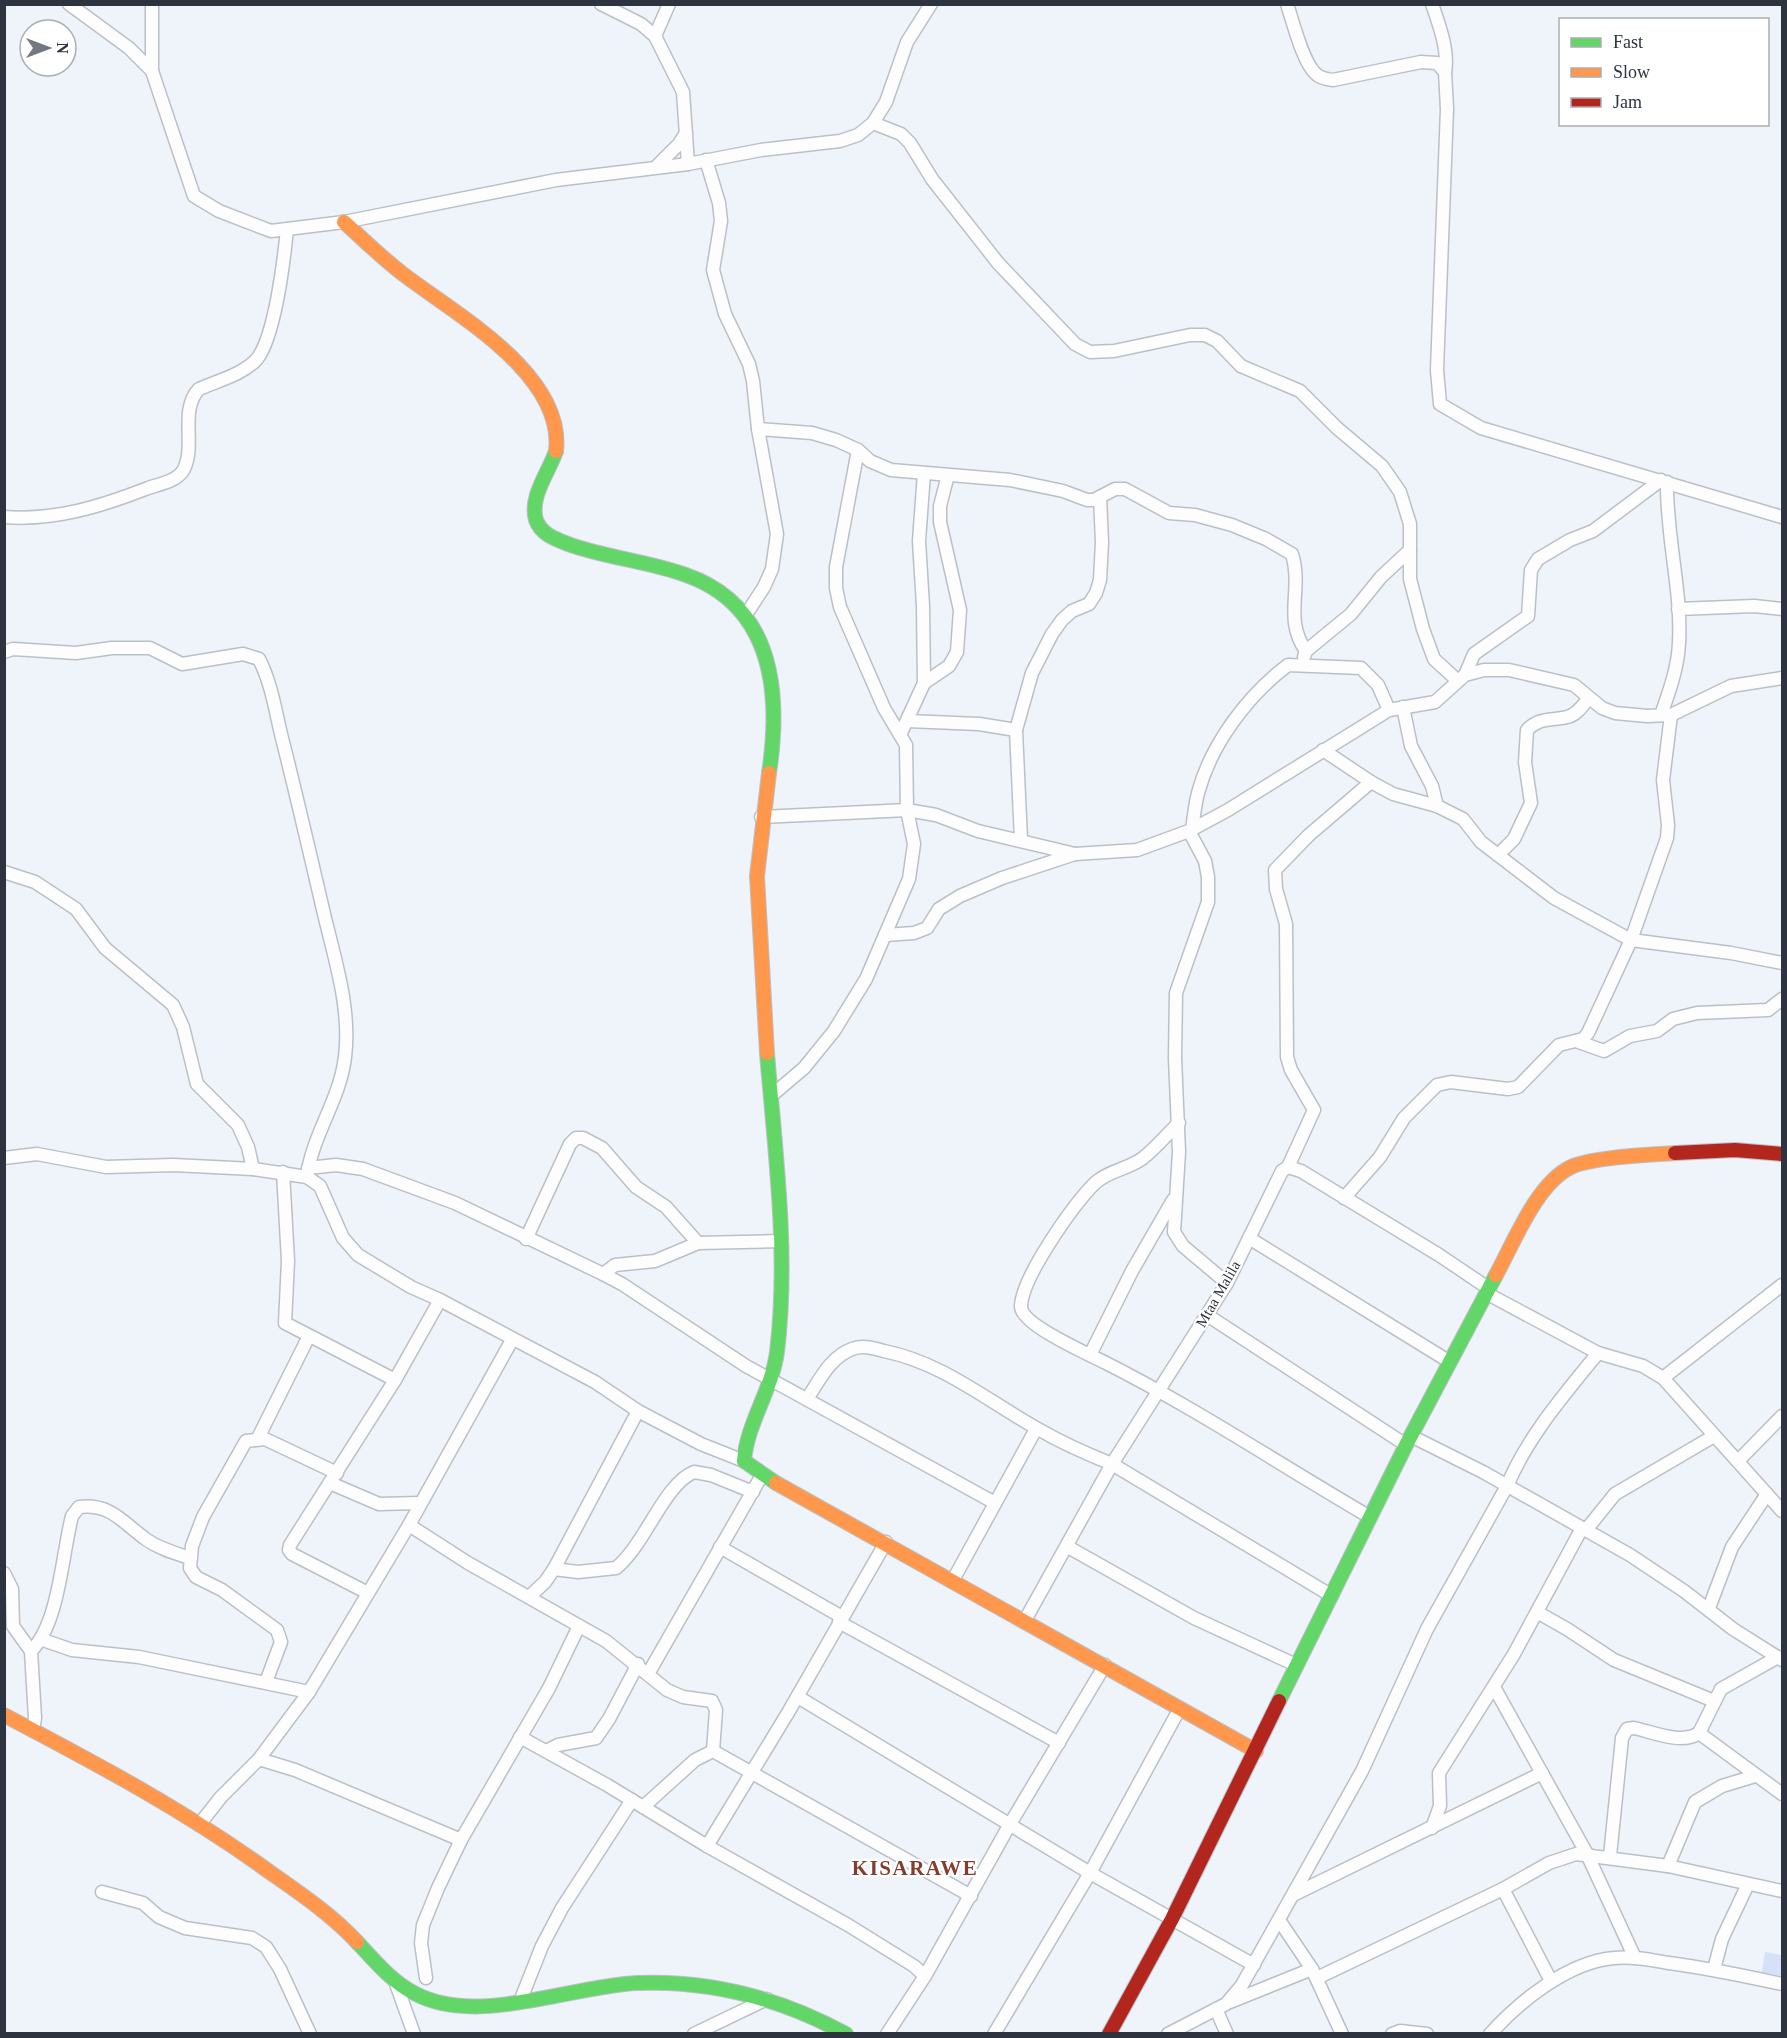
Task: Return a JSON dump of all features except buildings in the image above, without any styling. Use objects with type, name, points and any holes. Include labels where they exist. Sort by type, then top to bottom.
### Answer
[{"type":"street","points":[[69,4],[129,48],[152,71]]},
{"type":"street","points":[[152,4],[152,71],[194,196],[219,211],[271,231],[344,222],[556,180],[688,164],[761,150],[840,141],[858,135],[873,123],[886,102],[908,42],[931,4]]},
{"type":"street","points":[[601,4],[641,24],[655,36],[683,92],[688,164]]},
{"type":"street","points":[[655,36],[669,4]]},
{"type":"street","points":[[1287,4],[1307,60],[1314,73],[1321,78],[1333,80],[1421,62],[1437,63],[1445,72]]},
{"type":"street","points":[[1432,4],[1440,28],[1446,65],[1447,109],[1437,370],[1440,404],[1481,428],[1782,517]]},
{"type":"street","points":[[873,123],[901,134],[910,143],[932,179],[998,264],[1075,344],[1090,352],[1114,351],[1190,335],[1205,335],[1217,341],[1241,366],[1299,392],[1382,466],[1400,492],[1410,524],[1410,579],[1422,629],[1434,659],[1462,678]]},
{"type":"street","points":[[656,167],[680,144],[686,132]]},
{"type":"street","points":[[706,160],[719,203],[721,221],[714,270],[725,314],[749,364],[777,534],[772,569],[764,587],[745,616]]},
{"type":"street","points":[[344,222],[399,272],[458,315],[516,363],[533,382],[549,409],[556,430],[556,451],[536,502],[536,517],[540,528],[554,539],[593,554],[681,572],[704,580],[726,594],[745,616],[757,637],[772,673],[775,693],[774,726],[761,817],[757,874],[762,993],[780,1241],[779,1327],[772,1379],[747,1440],[744,1461]]},
{"type":"street","points":[[4,517],[32,518],[99,508],[176,477],[186,461],[190,404],[194,394],[200,388],[245,368],[256,360],[265,345],[284,263],[287,229]]},
{"type":"street","points":[[758,429],[812,433],[836,440],[858,450],[870,461],[891,470],[1010,480],[1063,491],[1087,500],[1100,497],[1115,489],[1125,489],[1169,513],[1195,515],[1232,525],[1287,549],[1297,569],[1293,626],[1306,651]]},
{"type":"street","points":[[771,1096],[804,1068],[834,1031],[866,979],[909,879],[914,844],[908,810],[906,745],[901,733],[884,708],[840,607],[836,588],[836,567],[858,450]]},
{"type":"street","points":[[901,733],[924,683],[919,541],[924,473]]},
{"type":"street","points":[[924,683],[949,666],[957,652],[959,642],[960,610],[940,522],[940,506],[948,475]]},
{"type":"street","points":[[1344,1198],[1380,1157],[1404,1118],[1437,1085],[1451,1082],[1508,1089],[1518,1087],[1559,1045],[1576,1041],[1588,1033],[1631,940],[1666,838],[1668,825],[1663,780],[1666,715],[1677,665],[1678,609],[1668,537],[1664,481]]},
{"type":"street","points":[[1462,678],[1474,654],[1528,616],[1531,570],[1538,559],[1570,540],[1593,531],[1664,481]]},
{"type":"street","points":[[1021,840],[1016,730],[1032,673],[1052,633],[1072,611],[1089,604],[1096,593],[1100,580],[1102,543],[1100,497]]},
{"type":"street","points":[[1302,664],[1306,651],[1351,614],[1381,578],[1410,550]]},
{"type":"street","points":[[1678,609],[1754,606],[1782,609]]},
{"type":"street","points":[[4,652],[13,649],[76,653],[112,648],[150,648],[182,664],[243,654],[259,659],[268,678],[298,800],[339,979],[346,1022],[342,1077],[332,1107],[314,1143],[307,1173]]},
{"type":"street","points":[[1227,1282],[1175,1237],[1179,1123],[1175,1058],[1176,993],[1208,902],[1208,877],[1205,861],[1191,830],[1198,793],[1208,763],[1246,704],[1288,665],[1361,668],[1378,685],[1389,710]]},
{"type":"street","points":[[885,935],[914,933],[927,928],[939,909],[960,896],[1076,854],[1137,850],[1191,830],[1389,710],[1435,702],[1462,678],[1484,670],[1509,670],[1574,685],[1589,698],[1615,713],[1666,715],[1731,686],[1782,678]]},
{"type":"street","points":[[1498,855],[1514,839],[1519,824],[1531,803],[1525,762],[1527,730],[1534,722],[1554,717],[1567,717],[1578,712],[1589,698]]},
{"type":"street","points":[[1403,707],[1411,746],[1432,786],[1437,806]]},
{"type":"street","points":[[908,721],[979,724],[1016,730]]},
{"type":"street","points":[[1323,750],[1393,794],[1437,806],[1463,819],[1481,842],[1554,898],[1631,940],[1782,963]]},
{"type":"street","name":"Mtaa Malila","points":[[1024,1622],[1068,1547],[1112,1464],[1227,1282],[1250,1238],[1275,1181],[1288,1167],[1314,1110],[1290,1070],[1287,1056],[1286,924],[1276,890],[1275,870],[1308,835],[1371,782]]},
{"type":"street","points":[[761,817],[908,810],[936,815],[978,831],[1076,854]]},
{"type":"street","points":[[4,872],[35,882],[76,909],[105,948],[173,1005],[183,1027],[197,1084],[238,1125],[249,1147],[253,1169]]},
{"type":"street","points":[[1576,1041],[1604,1051],[1630,1036],[1657,1031],[1673,1019],[1697,1013],[1768,1010],[1782,999]]},
{"type":"street","points":[[1179,1123],[1142,1159],[1110,1171],[1095,1184],[1044,1251],[1029,1280],[1021,1307],[1024,1317],[1159,1392],[1370,1517]]},
{"type":"street","points":[[526,1239],[570,1144],[576,1138],[583,1138],[602,1148],[636,1187],[666,1207],[698,1243]]},
{"type":"street","points":[[1110,2034],[1172,1919],[1408,1440],[1487,1291],[1552,1179],[1572,1166],[1717,1150],[1753,1149],[1782,1154]]},
{"type":"street","points":[[4,1158],[37,1154],[106,1167],[173,1165],[307,1173],[336,1165],[363,1169],[455,1203],[622,1284],[746,1366],[995,1503]]},
{"type":"street","points":[[1288,1167],[1301,1171],[1439,1255],[1487,1291],[1541,1325],[1598,1353],[1643,1366],[1663,1378],[1782,1511]]},
{"type":"street","points":[[282,1172],[288,1260],[285,1323],[395,1380]]},
{"type":"street","points":[[307,1173],[320,1186],[343,1238],[358,1255],[411,1287],[595,1382],[638,1411],[700,1444],[744,1461],[762,1475],[886,1542],[1256,1751]]},
{"type":"street","points":[[1090,1355],[1132,1271],[1175,1197]]},
{"type":"street","points":[[1250,1238],[1450,1362]]},
{"type":"street","points":[[603,1274],[615,1265],[655,1261],[698,1243],[780,1241]]},
{"type":"street","points":[[1663,1378],[1782,1285]]},
{"type":"street","points":[[366,1592],[289,1550],[302,1524],[395,1380],[440,1300]]},
{"type":"street","points":[[1207,1315],[1408,1440],[1507,1486],[1654,1570],[1708,1608],[1733,1629],[1780,1658]]},
{"type":"street","points":[[266,1682],[280,1642],[278,1630],[222,1590],[196,1577],[190,1568],[190,1558],[202,1517],[246,1441],[258,1437],[309,1336]]},
{"type":"street","points":[[199,1825],[221,1797],[260,1759],[309,1692],[366,1592],[409,1525],[513,1340]]},
{"type":"street","points":[[807,1399],[835,1360],[852,1349],[865,1347],[905,1355],[941,1369],[1036,1429],[1112,1464],[1332,1596]]},
{"type":"street","points":[[1221,2006],[1242,1985],[1254,1965],[1362,1771],[1432,1619],[1507,1486],[1526,1446],[1598,1353]]},
{"type":"street","points":[[528,1597],[545,1582],[554,1569],[638,1411]]},
{"type":"street","points":[[1738,1461],[1782,1416]]},
{"type":"street","points":[[953,1580],[1036,1429]]},
{"type":"street","points":[[1432,1828],[1440,1806],[1439,1773],[1494,1687],[1584,1529],[1615,1494],[1714,1436]]},
{"type":"street","points":[[258,1437],[379,1504],[420,1503]]},
{"type":"street","points":[[554,1569],[596,1572],[616,1568],[636,1547],[677,1482],[694,1472],[711,1475],[753,1492]]},
{"type":"street","points":[[648,1674],[762,1475]]},
{"type":"street","points":[[1708,1608],[1732,1547],[1767,1494]]},
{"type":"street","points":[[31,1651],[43,1640],[52,1617],[72,1516],[79,1507],[95,1505],[106,1508],[148,1541],[190,1558]]},
{"type":"street","points":[[409,1525],[606,1641],[638,1664],[667,1690],[683,1697],[712,1701],[716,1710],[713,1750]]},
{"type":"street","points":[[707,1846],[798,1697],[840,1619],[886,1542]]},
{"type":"street","points":[[720,1547],[840,1619],[1059,1743]]},
{"type":"street","points":[[1068,1547],[1194,1618],[1296,1665]]},
{"type":"street","points":[[4,1573],[12,1589],[13,1626],[31,1651],[35,1718],[33,1731]]},
{"type":"street","points":[[1537,1612],[1614,1660],[1714,1701]]},
{"type":"street","points":[[426,1978],[421,1942],[423,1925],[461,1840],[549,1688],[579,1626]]},
{"type":"street","points":[[43,1640],[72,1650],[139,1657],[309,1692]]},
{"type":"street","points":[[1610,1856],[1622,1738],[1627,1730],[1634,1728],[1679,1738],[1694,1737],[1699,1733],[1722,1689],[1780,1658]]},
{"type":"street","points":[[546,1751],[558,1745],[596,1738],[609,1719],[638,1664]]},
{"type":"street","points":[[887,2034],[925,1976],[1010,1824],[1105,1665]]},
{"type":"street","points":[[1494,1687],[1587,1854],[1635,1958]]},
{"type":"street","points":[[798,1697],[1090,1873],[1254,1965]]},
{"type":"street","points":[[994,2034],[1090,1873],[1180,1708]]},
{"type":"street","points":[[4,1715],[139,1786],[199,1825],[296,1891],[344,1929],[394,1980],[429,2000],[472,2005],[521,2000],[604,1986],[652,1983],[712,1984],[810,2013],[846,2034]]},
{"type":"street","points":[[1699,1733],[1782,1794]]},
{"type":"street","points":[[520,1737],[848,1925],[914,1966],[925,1976]]},
{"type":"street","points":[[713,1750],[971,1896]]},
{"type":"street","points":[[521,2000],[534,1972],[542,1946],[562,1908],[637,1803],[695,1760],[713,1750]]},
{"type":"street","points":[[260,1759],[295,1770],[461,1840]]},
{"type":"street","points":[[1293,1895],[1542,1773]]},
{"type":"street","points":[[1668,1866],[1695,1803],[1722,1786],[1755,1776]]},
{"type":"street","points":[[1168,2034],[1221,2006],[1314,1974],[1503,1889],[1549,1863],[1576,1854],[1610,1856],[1668,1866],[1782,1891]]},
{"type":"street","points":[[1714,1969],[1722,1939],[1748,1884]]},
{"type":"street","points":[[1503,1889],[1551,1982]]},
{"type":"street","points":[[102,1892],[143,1903],[159,1917],[185,1928],[252,1938],[267,1947],[280,1969],[310,2034]]},
{"type":"street","points":[[1279,1920],[1314,1974],[1342,2034]]},
{"type":"street","points":[[1490,2034],[1511,2011],[1551,1982],[1612,1958],[1635,1958],[1714,1969],[1782,1984]]},
{"type":"street","points":[[394,1980],[414,2034]]},
{"type":"street","points":[[694,2034],[767,1999]]},
{"type":"street","points":[[1221,2006],[1227,2034]]},
{"type":"street","points":[[1392,2034],[1400,2031],[1427,2034]]},
{"type":"shaded area","points":[[1765,1952],[1782,1955],[1782,1976],[1762,1972]]},
{"type":"traffic: fast","points":[[556,451],[535,502],[536,520],[545,532],[558,540],[582,549],[686,575],[715,589],[738,608],[754,630],[765,656],[771,684],[773,713],[769,773]]},
{"type":"traffic: fast","points":[[767,1053],[780,1202],[782,1278],[780,1315],[774,1366],[750,1433],[744,1461],[776,1483]]},
{"type":"traffic: fast","points":[[1279,1701],[1406,1445],[1496,1275]]},
{"type":"traffic: fast","points":[[357,1942],[383,1970],[398,1982],[414,1993],[439,2002],[466,2006],[494,2006],[637,1983],[692,1985],[719,1988],[771,2001],[796,2010],[846,2034]]},
{"type":"traffic: slow","points":[[344,222],[395,268],[477,327],[525,372],[543,396],[554,423],[556,451]]},
{"type":"traffic: slow","points":[[767,1053],[757,876],[769,773]]},
{"type":"traffic: slow","points":[[1496,1275],[1537,1200],[1559,1175],[1571,1167],[1593,1161],[1675,1153]]},
{"type":"traffic: slow","points":[[776,1483],[1256,1751]]},
{"type":"traffic: slow","points":[[4,1715],[107,1770],[239,1850],[316,1905],[357,1942]]},
{"type":"traffic: jam","points":[[1675,1153],[1735,1150],[1782,1154]]},
{"type":"traffic: jam","points":[[1109,2034],[1172,1919],[1279,1701]]},
{"type":"district","name":"KISARAWE","points":[[915,1868]]}]
